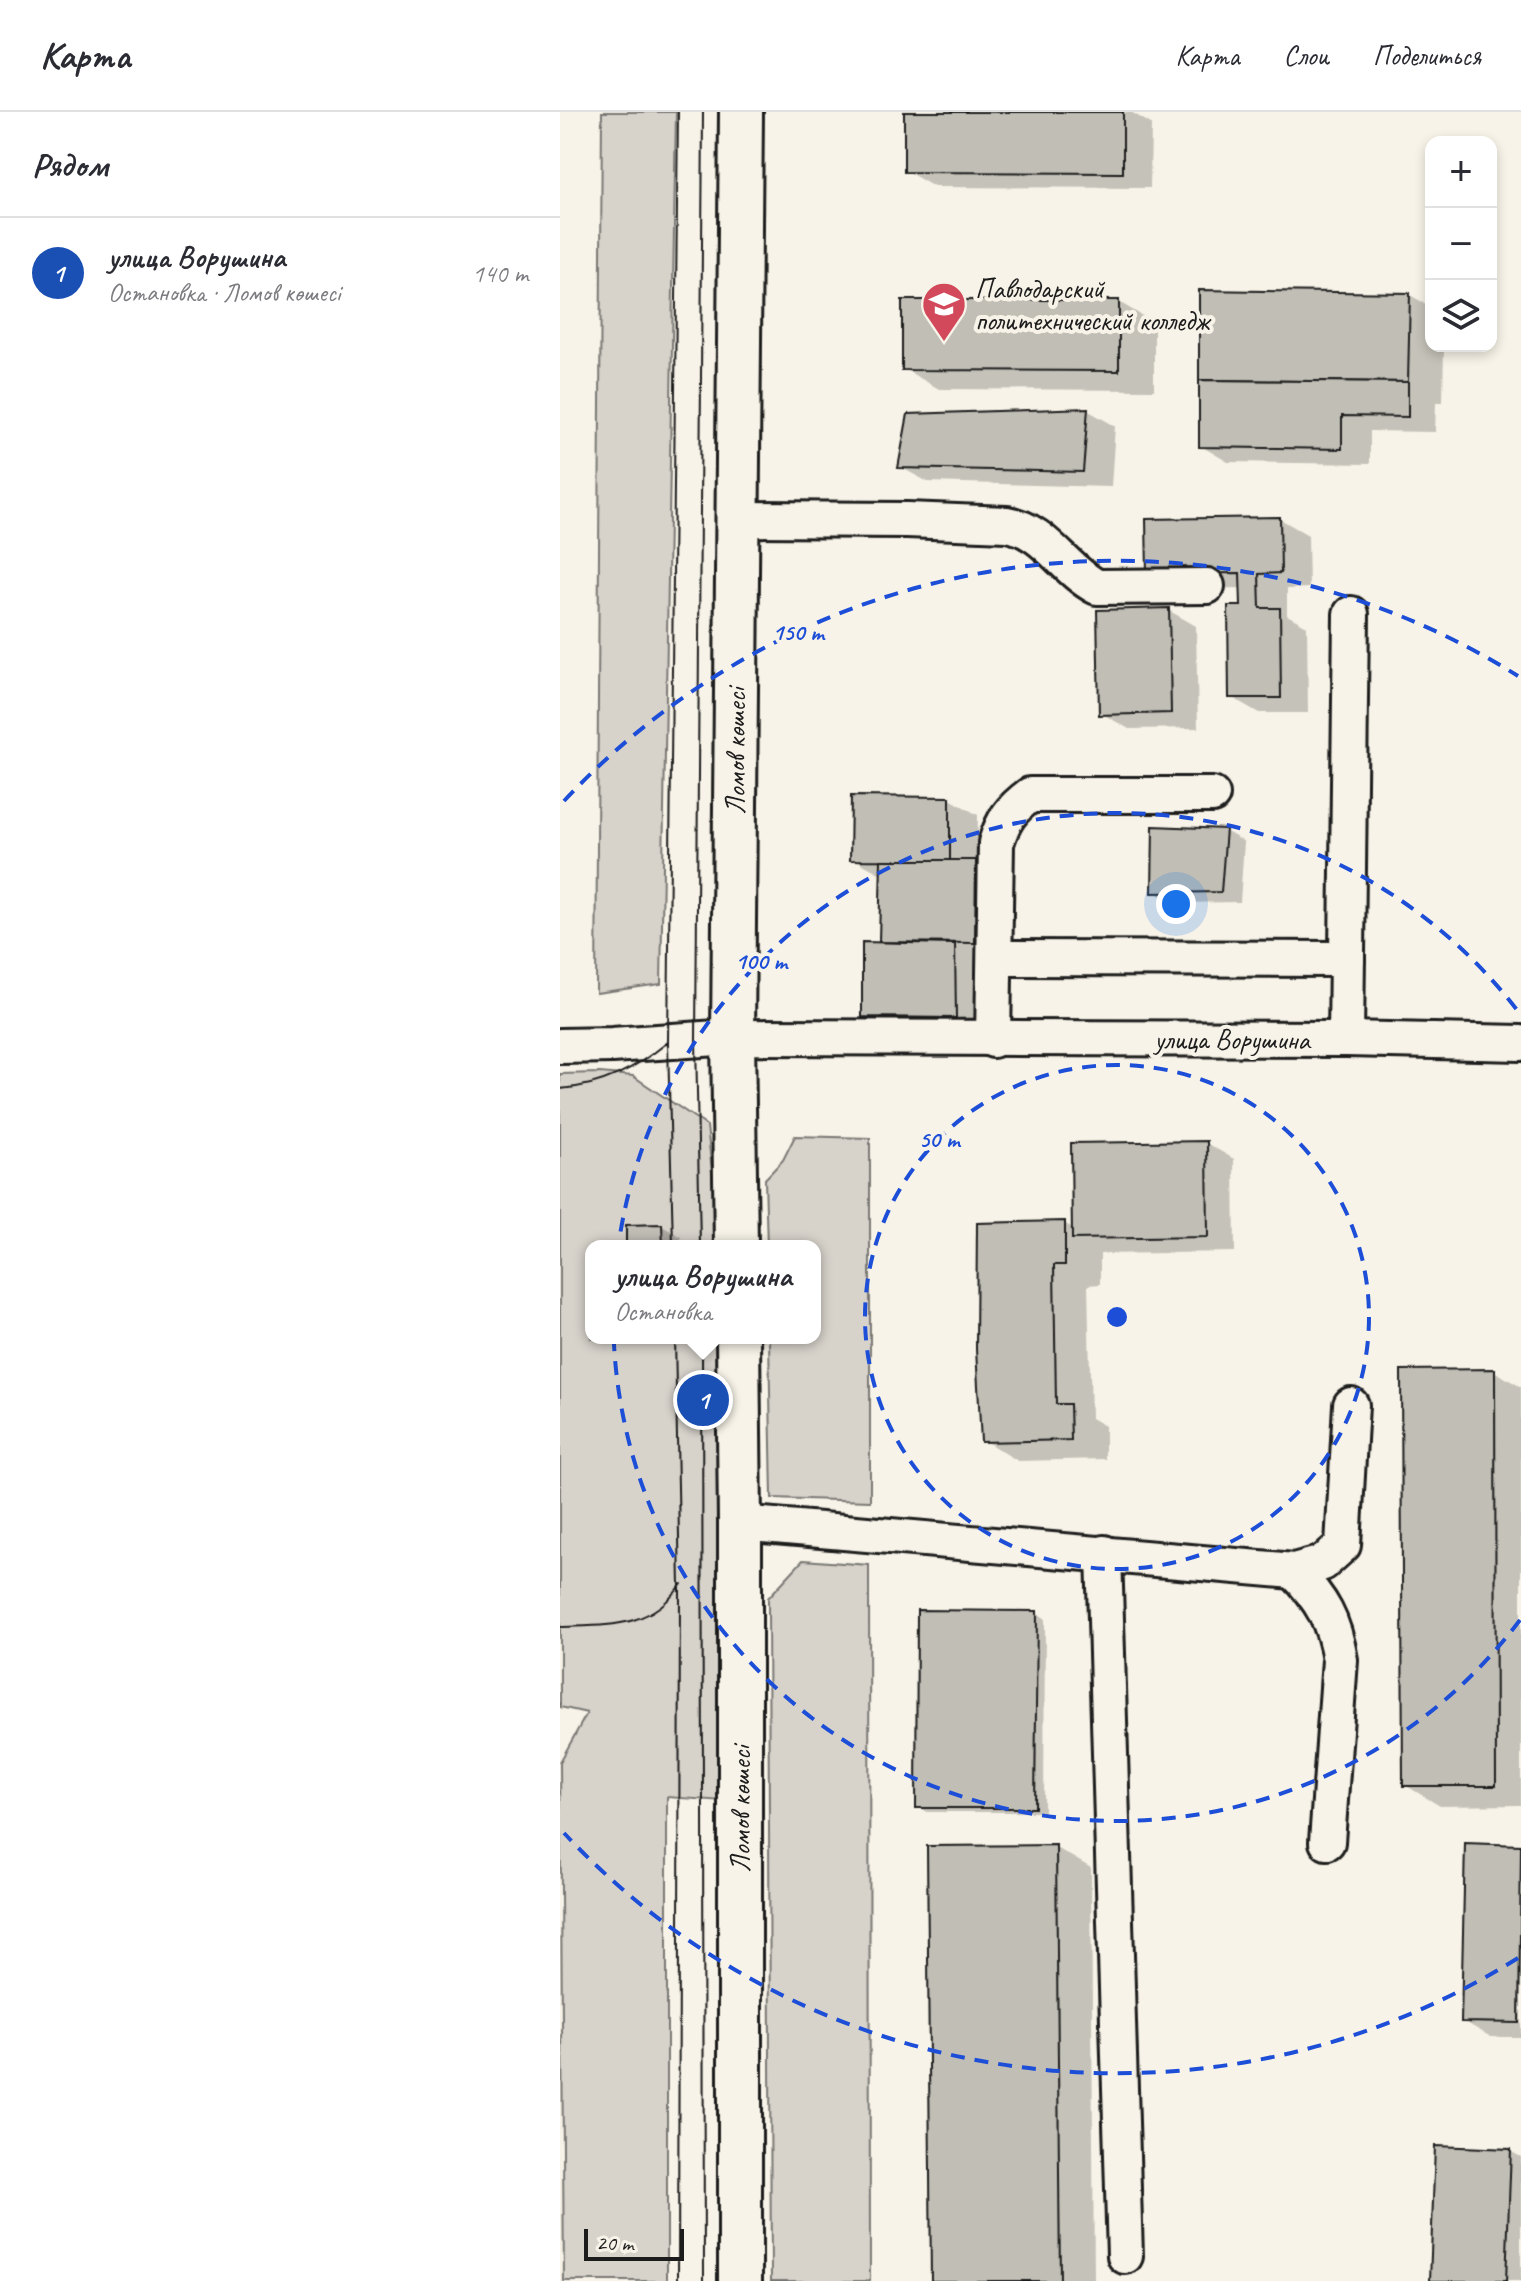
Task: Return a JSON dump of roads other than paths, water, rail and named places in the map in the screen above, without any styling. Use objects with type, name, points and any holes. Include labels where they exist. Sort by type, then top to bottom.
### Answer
[{"type":"main road","name":"Ломов көшесі","points":[[736,1240],[733,1037],[741,112]]},
{"type":"main road","name":"Ломов көшесі","points":[[738,1344],[740,2281]]},
{"type":"street","points":[[737,519],[907,520],[1023,526],[1085,581],[1097,587],[1207,586]]},
{"type":"street","points":[[1346,1039],[1351,614]]},
{"type":"street","points":[[993,1040],[996,843],[1002,823],[1013,807],[1030,795],[1212,795]]},
{"type":"street","points":[[995,958],[1347,959]]},
{"type":"street","name":"улица Ворушина","points":[[560,1046],[733,1037],[1346,1039],[1521,1043]]},
{"type":"street","points":[[740,1523],[1294,1571],[1323,1563],[1343,1545],[1351,1405]]},
{"type":"street","points":[[1104,1553],[1125,2256]]},
{"type":"street","points":[[1294,1571],[1324,1606],[1336,1632],[1340,1660],[1327,1842]]},
{"type":"tram line","points":[[673,1240],[668,1042],[678,112]]},
{"type":"tram line","points":[[700,1240],[696,1040],[703,112]]},
{"type":"tram line","points":[[560,1089],[605,1080],[644,1060],[668,1042]]},
{"type":"tram line","points":[[675,1344],[680,1587],[678,2281]]},
{"type":"tram line","points":[[702,1344],[704,2281]]},
{"type":"tram line","points":[[560,1627],[612,1624],[642,1617],[669,1599],[682,1584]]},
{"type":"place","name":"Павлодарский политехнический колледж","points":[[944,343]]},
{"type":"place","name":"улица Ворушина","points":[[703,1400]]}]
